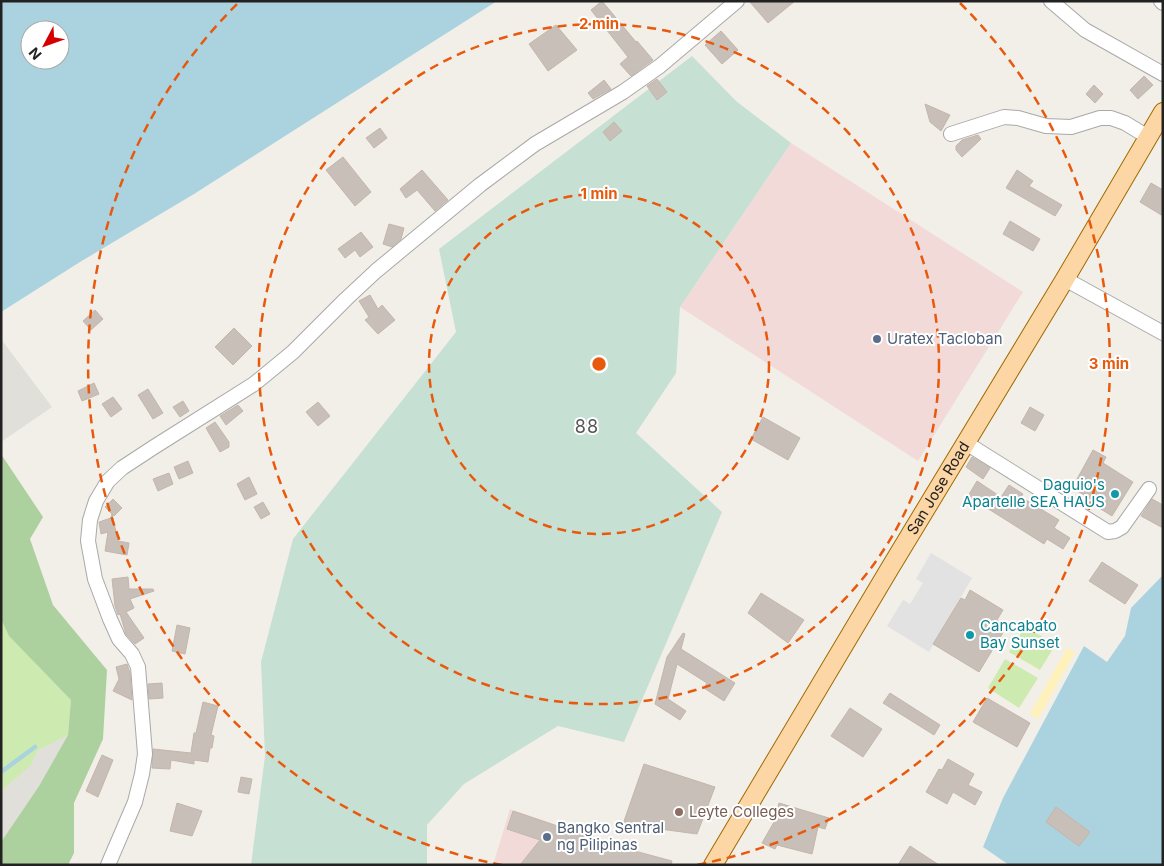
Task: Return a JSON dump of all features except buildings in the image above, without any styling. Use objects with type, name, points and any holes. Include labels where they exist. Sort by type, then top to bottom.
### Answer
[{"type":"main road","name":"San Jose Road","points":[[713,865],[1065,279],[1163,112]]},
{"type":"street","points":[[108,865],[135,802],[145,754],[138,667],[110,619],[95,579],[88,541],[90,520],[96,501],[108,481],[122,468],[154,446],[254,384],[293,352],[376,272],[472,191],[535,144],[623,92],[660,66],[737,1]]},
{"type":"street","points":[[1051,1],[1085,30],[1163,74]]},
{"type":"street","points":[[951,134],[1004,117],[1018,118],[1046,126],[1071,127],[1100,118],[1111,118],[1125,123],[1148,137]]},
{"type":"street","points":[[1065,279],[1163,333]]},
{"type":"street","points":[[966,443],[1108,532],[1116,531],[1122,527],[1149,489]]},
{"type":"shaded area","points":[[791,143],[1023,292],[918,461],[680,307]]},
{"type":"shaded area","points":[[1,339],[52,407],[1,442]]},
{"type":"shaded area","points":[[931,553],[972,578],[929,652],[887,626],[903,600],[910,604],[923,583],[916,579]]},
{"type":"shaded area","points":[[1,619],[9,636],[71,700],[68,735],[39,786],[1,842]]},
{"type":"shaded area","name":"Bangko Sentral ng Pilipinas","points":[[510,809],[676,865],[493,865]]},
{"type":"green space","points":[[692,56],[736,101],[791,143],[680,307],[676,373],[636,433],[722,512],[624,742],[558,726],[464,784],[427,825],[427,865],[251,865],[265,756],[261,662],[293,539],[456,332],[439,249]]},
{"type":"green space","points":[[1,454],[43,517],[30,539],[53,605],[107,670],[103,739],[74,803],[74,853],[68,865],[1,865],[1,842],[39,786],[68,735],[71,700],[9,636],[1,619]]},
{"type":"green space","points":[[1,619],[9,636],[71,700],[68,735],[38,750],[30,766],[1,791]]},
{"type":"green space","points":[[1025,627],[1056,644],[1040,670],[1009,652]]},
{"type":"green space","points":[[1005,659],[1038,678],[1019,708],[988,688]]},
{"type":"sand","points":[[1067,648],[1075,652],[1038,719],[1030,714]]},
{"type":"water","points":[[1,1],[497,1],[194,194],[1,312]]},
{"type":"water","points":[[1163,575],[1163,865],[1009,865],[983,847],[1003,798],[1084,646],[1107,662],[1125,636],[1131,608]]},
{"type":"waterway","points":[[1,772],[35,747]]},
{"type":"place","name":"Uratex Tacloban","points":[[877,339]]},
{"type":"place","name":"Daguio's Apartelle SEA HAUS","points":[[1115,494]]},
{"type":"place","name":"Cancabato Bay Sunset","points":[[970,635]]},
{"type":"place","name":"Leyte Colleges","points":[[679,812]]},
{"type":"place","name":"Bangko Sentral ng Pilipinas","points":[[547,837]]},
{"type":"district","name":"88","points":[[587,427]]}]
